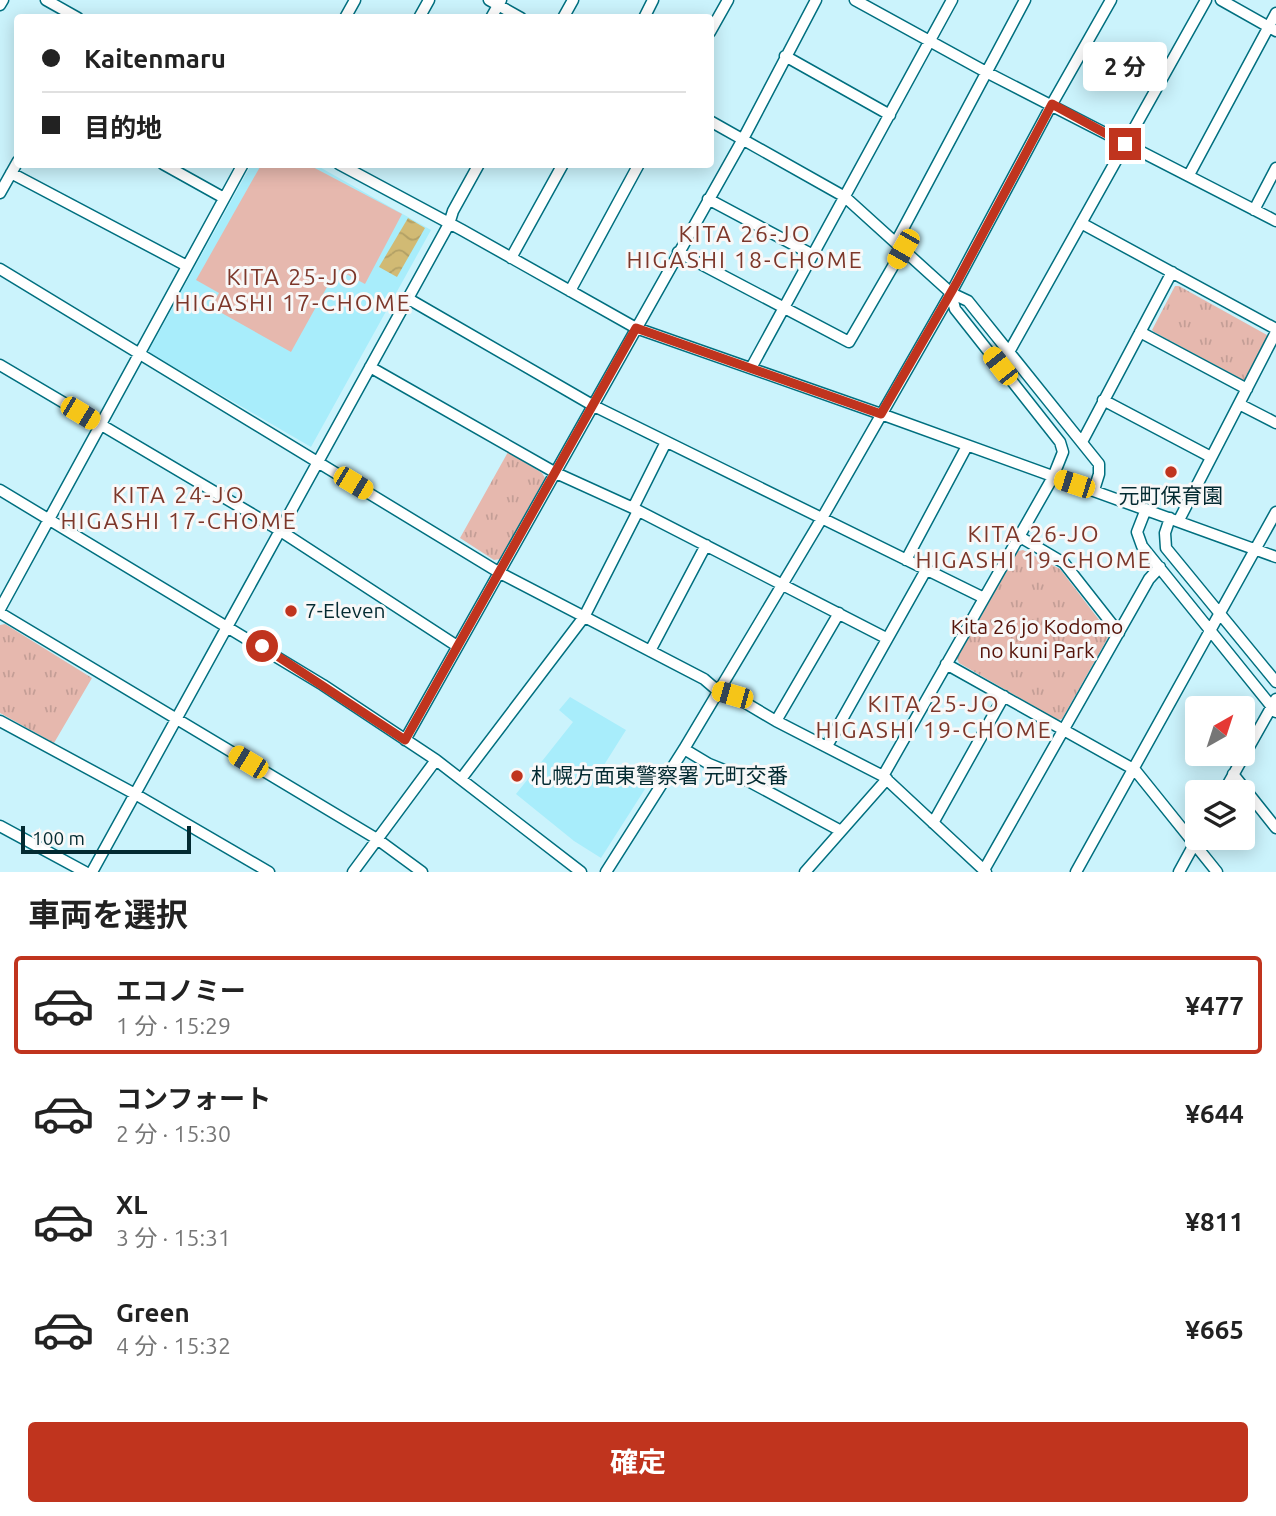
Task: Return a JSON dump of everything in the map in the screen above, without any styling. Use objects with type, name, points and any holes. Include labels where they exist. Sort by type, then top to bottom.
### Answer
[{"type":"street","points":[[0,5],[3,0]]},
{"type":"street","points":[[46,0],[71,14]]},
{"type":"street","points":[[714,25],[728,0]]},
{"type":"street","points":[[405,740],[743,139],[816,0]]},
{"type":"street","points":[[855,0],[986,72],[1276,221]]},
{"type":"street","points":[[751,368],[952,0]]},
{"type":"street","points":[[678,253],[849,342],[1025,0]]},
{"type":"street","points":[[606,872],[684,749],[821,518],[951,293],[1111,0]]},
{"type":"street","points":[[1009,352],[1206,0]]},
{"type":"street","points":[[1221,0],[1272,29]]},
{"type":"street","points":[[496,2],[515,14]]},
{"type":"street","points":[[1189,175],[1272,29],[1276,13]]},
{"type":"street","points":[[785,56],[890,114]]},
{"type":"street","points":[[714,123],[845,197],[951,293],[968,301],[1099,464],[1094,490]]},
{"type":"street","points":[[0,193],[14,167]]},
{"type":"street","points":[[170,168],[224,198]]},
{"type":"street","points":[[241,168],[0,611],[377,839],[422,872]]},
{"type":"street","points":[[346,168],[636,328],[1276,557]]},
{"type":"street","points":[[92,872],[449,224],[453,211],[477,168]]},
{"type":"street","points":[[511,258],[561,168]]},
{"type":"street","points":[[570,291],[637,168]]},
{"type":"street","points":[[1254,209],[1276,168]]},
{"type":"street","points":[[11,173],[187,266]]},
{"type":"street","points":[[708,199],[813,256]]},
{"type":"street","points":[[1080,223],[1276,330],[1211,457],[1165,533],[1166,548],[1276,682]]},
{"type":"street","points":[[0,269],[500,573],[704,679],[718,691],[732,695],[776,721],[885,777],[985,871],[1149,579],[1160,567]]},
{"type":"street","points":[[1082,442],[1172,272]]},
{"type":"street","points":[[805,872],[885,777],[1053,477],[1063,452],[1060,442],[955,309],[951,293]]},
{"type":"street","points":[[407,298],[594,406],[984,598]]},
{"type":"street","points":[[1140,332],[1247,389]]},
{"type":"street","points":[[0,365],[279,530],[457,646]]},
{"type":"street","points":[[370,367],[556,473],[706,545],[887,638]]},
{"type":"street","points":[[1103,400],[1211,457]]},
{"type":"street","points":[[1239,404],[1276,423]]},
{"type":"street","points":[[461,779],[584,617],[666,442]]},
{"type":"street","points":[[906,560],[967,446]]},
{"type":"street","points":[[0,489],[227,625],[405,740],[461,779],[581,872]]},
{"type":"street","points":[[1146,509],[1137,532],[1142,546],[1275,706],[1230,780]]},
{"type":"street","points":[[1076,872],[1276,512]]},
{"type":"street","points":[[1020,537],[1064,563],[1119,633]]},
{"type":"street","points":[[650,651],[706,545]]},
{"type":"street","points":[[827,746],[926,570]]},
{"type":"street","points":[[776,721],[839,613]]},
{"type":"street","points":[[946,664],[1135,770],[1185,828]]},
{"type":"street","points":[[933,823],[1004,696]]},
{"type":"street","points":[[0,721],[135,794],[269,872]]},
{"type":"street","points":[[684,749],[841,831]]},
{"type":"street","points":[[353,872],[436,761]]},
{"type":"street","points":[[1233,774],[1276,828]]},
{"type":"street","points":[[0,826],[85,872]]},
{"type":"street","points":[[1179,872],[1191,850]]},
{"type":"street","points":[[1202,850],[1217,872]]},
{"type":"shaded area","points":[[249,168],[321,168],[431,230],[311,447],[148,352]]},
{"type":"shaded area","points":[[570,697],[626,730],[604,765],[645,789],[601,858],[574,841],[516,794],[573,722],[559,710]]},
{"type":"green space","points":[[259,168],[315,168],[402,214],[365,284],[337,269],[291,352],[211,307],[219,293],[196,280]]},
{"type":"green space","points":[[1175,286],[1267,335],[1268,339],[1248,379],[1243,380],[1152,330]]},
{"type":"green space","points":[[508,452],[542,473],[545,478],[500,559],[494,560],[460,538]]},
{"type":"green space","name":"Kita 26 jo Kodomo no kuni Park","points":[[1023,550],[1060,569],[1110,634],[1062,719],[1058,720],[959,663],[957,658],[1018,551]]},
{"type":"green space","points":[[5,624],[92,678],[54,743],[0,713],[0,625]]},
{"type":"water","points":[[408,218],[425,228],[397,277],[379,267]]},
{"type":"place","name":"元町保育園","points":[[1171,472]]},
{"type":"place","name":"7-Eleven","points":[[291,611]]},
{"type":"place","name":"札幌方面東警察署 元町交番","points":[[517,776]]},
{"type":"district","name":"KITA 26-JO HIGASHI 18-CHOME","points":[[745,247]]},
{"type":"district","name":"KITA 25-JO HIGASHI 17-CHOME","points":[[293,290]]},
{"type":"district","name":"KITA 24-JO HIGASHI 17-CHOME","points":[[179,508]]},
{"type":"district","name":"KITA 26-JO HIGASHI 19-CHOME","points":[[1034,547]]},
{"type":"district","name":"KITA 25-JO HIGASHI 19-CHOME","points":[[934,717]]},
{"type":"route","points":[[262,646],[405,740],[636,328],[881,414],[957,282],[1052,104],[1125,144]]}]
